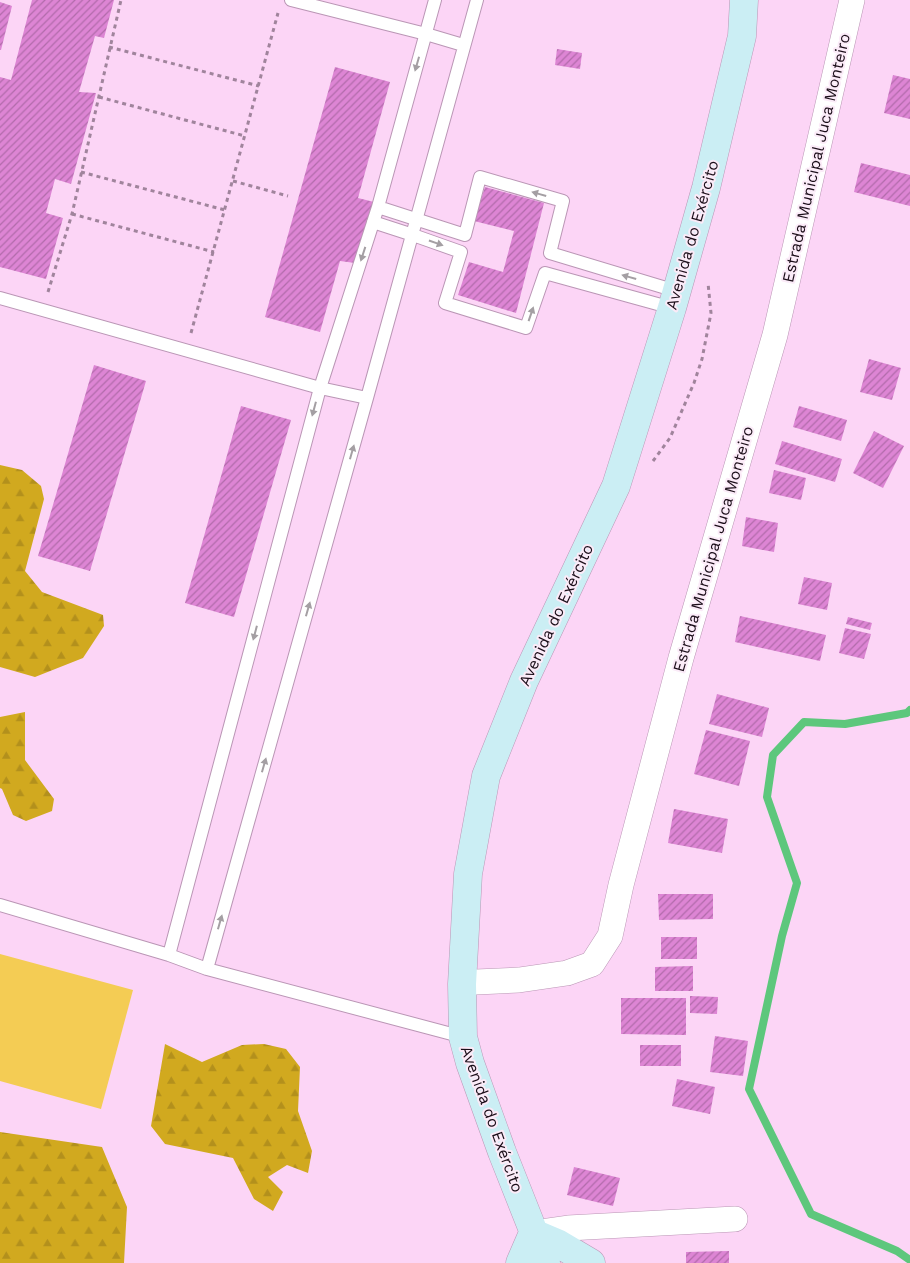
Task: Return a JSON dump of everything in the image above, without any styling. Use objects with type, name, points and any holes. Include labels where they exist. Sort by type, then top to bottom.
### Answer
[{"type":"street","name":"Avenida do Exército","points":[[546,1263],[502,1152],[463,1038],[462,984],[468,874],[486,776],[524,681],[616,486],[706,188],[742,36],[744,0]]},
{"type":"street","name":"Estrada Municipal Juca Monteiro","points":[[462,984],[519,980],[567,973],[592,964],[610,936],[680,658],[775,335],[852,0]]},
{"type":"street","points":[[533,1233],[568,1228],[735,1219]]},
{"type":"street","points":[[520,1263],[533,1233]]},
{"type":"street","points":[[533,1233],[558,1244],[591,1263]]},
{"type":"lane","points":[[291,0],[463,45]]},
{"type":"lane","points":[[169,955],[320,388],[378,207],[435,0]]},
{"type":"lane","points":[[206,968],[368,398],[463,45],[477,0]]},
{"type":"lane","points":[[378,207],[465,235],[480,177],[563,201],[550,254],[674,299]]},
{"type":"lane","points":[[372,222],[413,234],[461,252],[445,304],[526,328],[545,273],[674,299]]},
{"type":"lane","points":[[0,298],[320,388],[368,398]]},
{"type":"lane","points":[[0,905],[169,955],[206,968],[463,1038]]},
{"type":"path","points":[[43,310],[72,214],[121,0]]},
{"type":"path","points":[[186,350],[280,10]]},
{"type":"path","points":[[109,47],[259,86]]},
{"type":"path","points":[[99,97],[245,136]]},
{"type":"path","points":[[81,172],[225,210]]},
{"type":"path","points":[[233,181],[288,196]]},
{"type":"path","points":[[72,214],[214,252]]},
{"type":"path","points":[[650,464],[670,438],[694,383],[702,359],[710,314],[707,275]]},
{"type":"green space","points":[[0,465],[22,470],[41,486],[44,499],[25,571],[42,592],[103,615],[104,626],[83,658],[35,677],[0,667]]},
{"type":"green space","points":[[25,712],[25,760],[54,799],[52,811],[26,821],[13,815],[0,788],[0,717]]},
{"type":"green space","points":[[165,1044],[202,1062],[242,1045],[264,1044],[286,1049],[300,1067],[298,1111],[312,1151],[308,1173],[287,1165],[268,1177],[283,1192],[273,1211],[254,1199],[233,1158],[165,1144],[151,1126]]},
{"type":"green space","points":[[0,1132],[102,1147],[127,1207],[124,1263],[0,1263]]},
{"type":"shaded area","points":[[0,954],[133,990],[101,1109],[0,1081]]},
{"type":"building","points":[[32,0],[114,0],[104,38],[95,36],[79,92],[96,93],[71,184],[55,179],[46,213],[63,218],[46,279],[0,267],[0,77],[11,80]]},
{"type":"building","points":[[0,2],[12,6],[1,50],[0,50]]},
{"type":"building","points":[[557,49],[582,53],[580,69],[555,65]]},
{"type":"building","points":[[335,67],[390,82],[358,198],[374,202],[355,263],[340,261],[320,332],[265,317]]},
{"type":"building","points":[[893,75],[910,79],[910,119],[884,113]]},
{"type":"building","points":[[861,163],[910,175],[910,206],[854,192]]},
{"type":"building","points":[[485,187],[544,203],[516,313],[458,295],[469,262],[503,272],[514,231],[474,221]]},
{"type":"building","points":[[869,359],[901,368],[892,400],[860,392]]},
{"type":"building","points":[[94,365],[146,381],[90,571],[38,556]]},
{"type":"building","points":[[241,406],[291,420],[234,617],[185,603]]},
{"type":"building","points":[[799,406],[847,420],[841,441],[793,427]]},
{"type":"building","points":[[874,431],[904,446],[883,488],[853,473]]},
{"type":"building","points":[[782,441],[842,459],[835,482],[775,464]]},
{"type":"building","points":[[774,470],[806,478],[801,500],[769,493]]},
{"type":"building","points":[[746,517],[778,523],[774,552],[742,546]]},
{"type":"building","points":[[804,577],[832,583],[827,610],[798,604]]},
{"type":"building","points":[[740,616],[826,635],[820,661],[735,642]]},
{"type":"building","points":[[848,617],[872,623],[870,630],[846,624]]},
{"type":"building","points":[[845,628],[871,634],[864,659],[839,653]]},
{"type":"building","points":[[717,694],[769,708],[762,737],[709,724]]},
{"type":"building","points":[[706,730],[750,741],[739,786],[694,774]]},
{"type":"building","points":[[674,809],[728,819],[722,853],[668,843]]},
{"type":"building","points":[[658,894],[713,894],[713,919],[659,920]]},
{"type":"building","points":[[661,937],[697,937],[697,959],[661,959]]},
{"type":"building","points":[[693,966],[693,991],[655,991],[655,967]]},
{"type":"building","points":[[690,996],[718,997],[717,1014],[690,1013]]},
{"type":"building","points":[[621,998],[686,998],[686,1035],[621,1034]]},
{"type":"building","points":[[715,1036],[748,1041],[743,1076],[710,1072]]},
{"type":"building","points":[[640,1045],[681,1045],[681,1066],[640,1066]]},
{"type":"building","points":[[677,1079],[715,1087],[710,1114],[672,1106]]},
{"type":"building","points":[[574,1167],[620,1178],[613,1206],[567,1195]]},
{"type":"building","points":[[729,1251],[729,1263],[686,1263],[686,1252]]},
{"type":"waterway","points":[[910,710],[907,713],[845,724],[804,722],[773,755],[767,797],[797,883],[782,936],[749,1089],[811,1214],[897,1251],[910,1260]]}]
